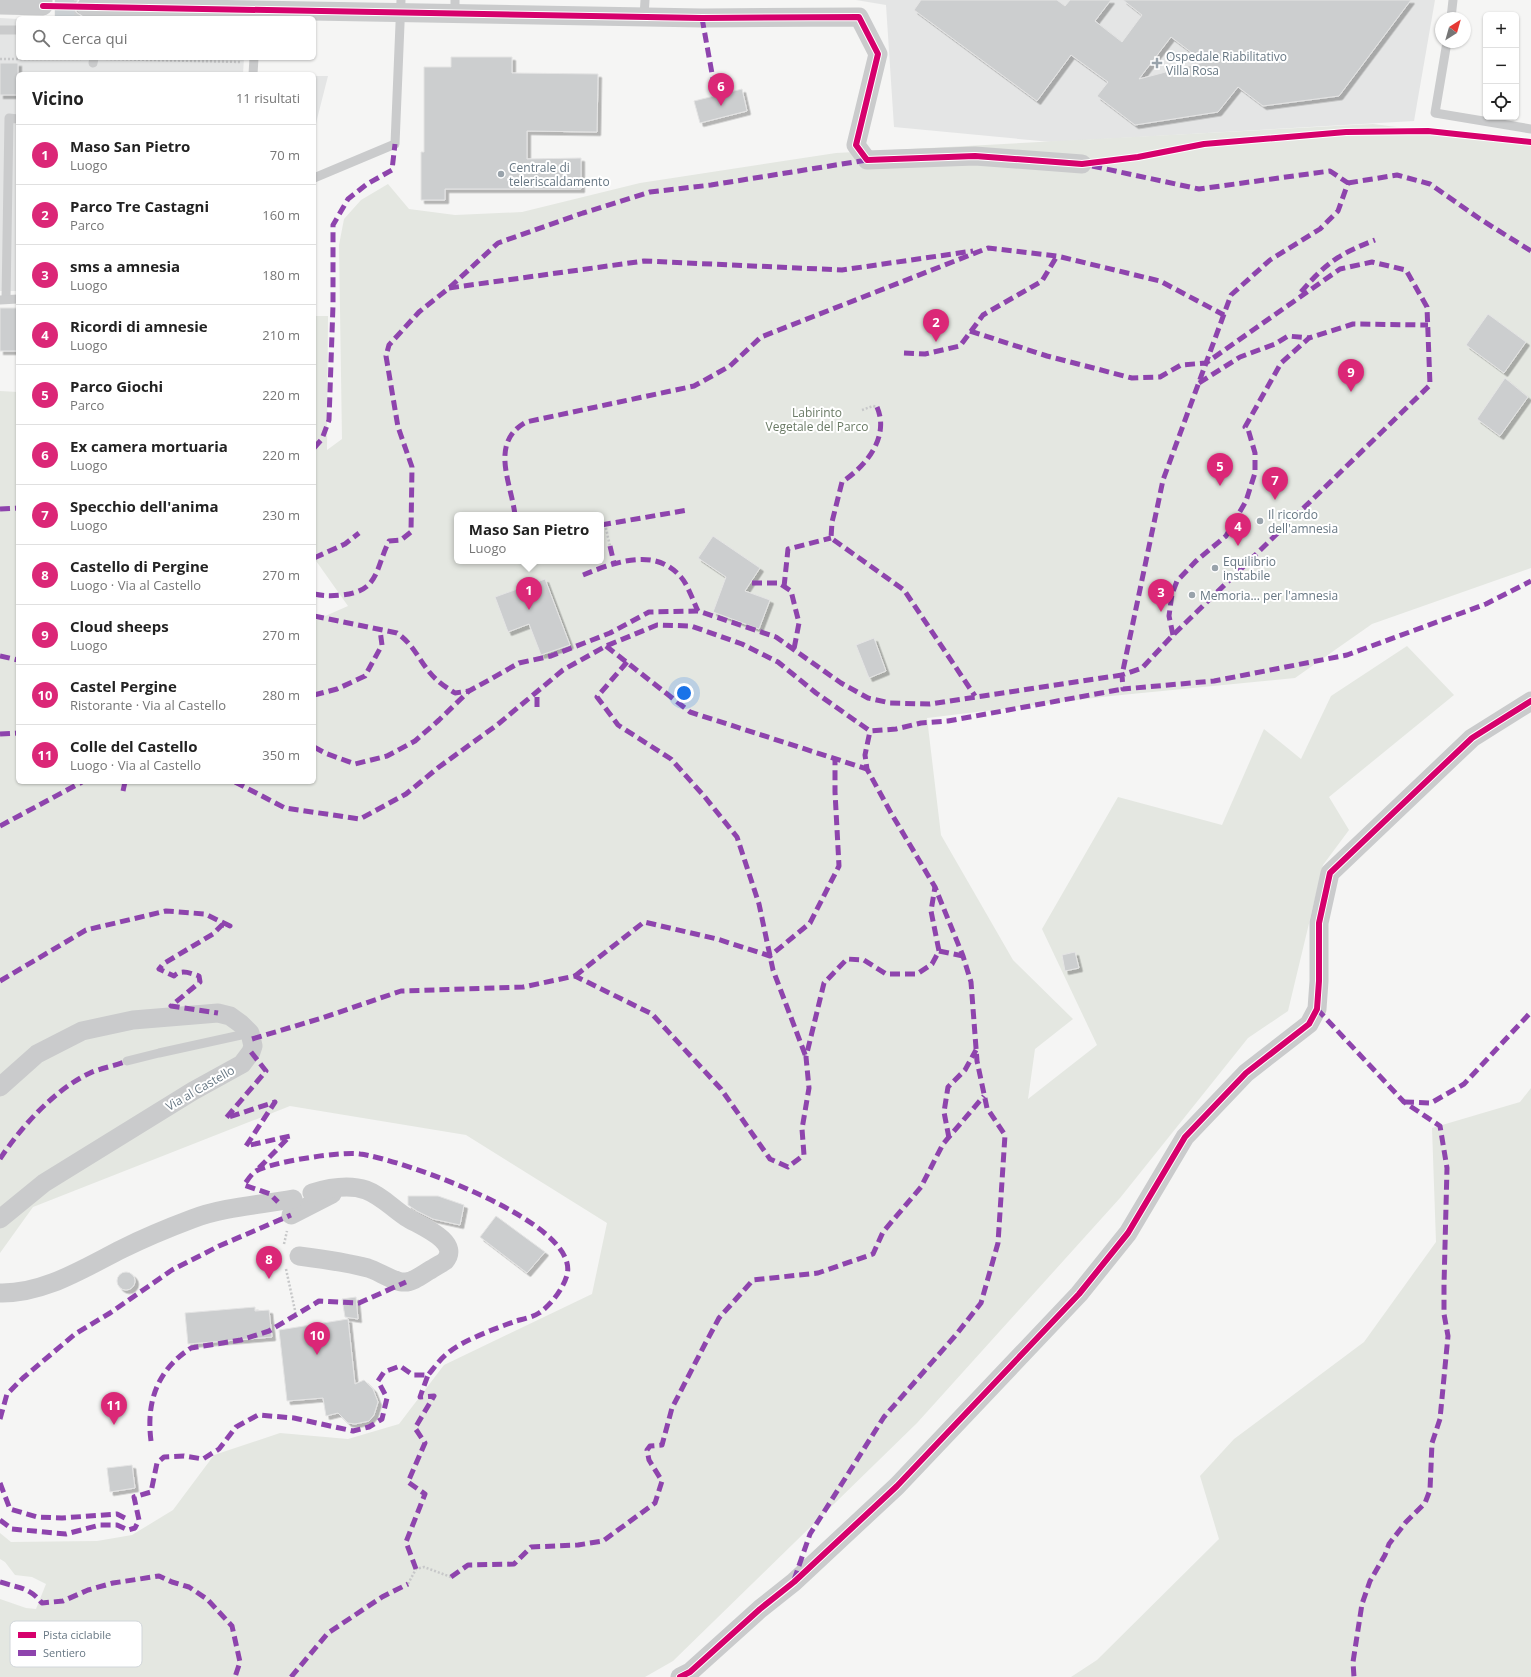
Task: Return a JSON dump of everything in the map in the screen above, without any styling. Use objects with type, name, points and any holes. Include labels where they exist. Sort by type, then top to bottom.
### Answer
[{"type":"street","points":[[0,5],[47,4]]},
{"type":"street","points":[[93,11],[255,14],[401,7],[644,9],[837,8],[859,17],[878,54],[856,145],[867,160],[975,156],[1082,164]]},
{"type":"street","points":[[680,1677],[690,1672],[760,1609],[794,1582],[896,1486],[1079,1294],[1128,1233],[1185,1137],[1246,1073],[1309,1024],[1317,1009],[1319,981],[1318,923],[1330,873],[1472,738],[1531,701]]},
{"type":"street","points":[[0,1087],[37,1054],[82,1031],[132,1020],[218,1013],[230,1016],[250,1033]]},
{"type":"street","name":"Via al Castello","points":[[0,1219],[44,1183],[193,1091],[242,1064],[251,1052],[253,1046],[250,1033]]},
{"type":"street","points":[[299,1256],[340,1262],[370,1269],[396,1280],[406,1282],[445,1260],[449,1251],[448,1246],[440,1238],[405,1217],[390,1204],[366,1190],[332,1187],[312,1193]]},
{"type":"street","points":[[0,1293],[27,1291],[70,1276],[124,1248],[193,1218],[235,1208],[292,1207],[344,1188]]},
{"type":"lane","points":[[1452,12],[1454,0]]},
{"type":"lane","points":[[316,177],[395,144],[401,7]]},
{"type":"lane","points":[[0,30],[16,30]]},
{"type":"lane","points":[[1446,48],[1435,113],[1531,129]]},
{"type":"lane","points":[[253,72],[254,60]]},
{"type":"lane","points":[[16,119],[9,118],[3,300],[16,299]]},
{"type":"lane","points":[[127,1061],[159,1052],[250,1033]]},
{"type":"path","points":[[0,59],[16,59]]},
{"type":"path","points":[[94,60],[254,60]]},
{"type":"path","points":[[862,410],[873,406],[877,407]]},
{"type":"path","points":[[605,524],[610,546]]},
{"type":"path","points":[[408,1584],[416,1569],[424,1567],[451,1577]]},
{"type":"shaded area","name":"Ospedale Riabilitativo Villa Rosa","points":[[856,0],[1435,0],[1414,121],[1051,142],[894,127],[886,5]]},
{"type":"shaded area","points":[[0,18],[16,19],[16,60],[244,60],[243,72],[16,72],[16,291],[0,291]]},
{"type":"shaded area","points":[[316,76],[328,76],[316,123]]},
{"type":"green space","name":"Labirinto Vegetale del Parco","points":[[1373,124],[1531,144],[1531,568],[1372,624],[1295,678],[1111,696],[927,718],[941,835],[1013,960],[1073,1019],[1035,1049],[1028,1099],[1097,1045],[1042,929],[1118,797],[1222,825],[1264,729],[1301,759],[1331,696],[1407,646],[1454,695],[1329,797],[1349,830],[1323,865],[1288,1011],[1248,1038],[1120,1198],[917,1423],[673,1661],[645,1677],[0,1677],[0,1599],[26,1608],[36,1609],[46,1584],[32,1577],[15,1575],[5,1562],[0,1559],[0,1533],[11,1542],[97,1541],[132,1535],[173,1510],[214,1455],[280,1433],[348,1439],[399,1424],[444,1365],[592,1294],[607,1223],[466,1135],[290,1106],[33,1207],[0,1253],[0,391],[16,392],[16,784],[316,784],[316,620],[348,606],[316,561],[316,316],[328,316],[327,450],[342,439],[339,245],[344,219],[361,200],[388,184],[409,209],[455,215],[522,212],[640,183],[836,153]]},
{"type":"green space","points":[[1531,1088],[1531,1677],[1071,1677],[1097,1660],[1219,1539],[1200,1476],[1234,1439],[1364,1342],[1436,1242],[1432,1128],[1520,1102]]},
{"type":"building","points":[[55,0],[78,0],[75,6],[76,12],[81,16],[55,16]]},
{"type":"building","points":[[921,0],[1057,0],[1065,6],[1070,0],[1111,0],[1095,21],[1122,42],[1142,15],[1123,0],[1411,0],[1339,96],[1263,106],[1238,87],[1218,112],[1135,125],[1097,96],[1108,82],[1071,55],[1037,101],[914,10]],"holes":[[[1171,37],[1204,62],[1139,79]]]},
{"type":"building","points":[[451,57],[512,57],[512,73],[598,74],[597,132],[527,131],[527,159],[581,158],[581,189],[445,189],[445,200],[421,200],[421,152],[424,152],[424,67],[451,67]]},
{"type":"building","points":[[0,63],[18,63],[18,72],[16,72],[16,95],[0,95]]},
{"type":"building","points":[[742,89],[747,111],[700,123],[694,101]]},
{"type":"building","points":[[0,308],[16,308],[16,351],[0,351]]},
{"type":"building","points":[[1488,314],[1526,342],[1504,373],[1466,345]]},
{"type":"building","points":[[1505,378],[1528,397],[1500,436],[1477,419]]},
{"type":"building","points":[[713,536],[760,568],[745,591],[770,600],[759,629],[713,612],[726,577],[698,558]]},
{"type":"building","points":[[545,579],[570,645],[541,655],[529,624],[508,632],[495,597]]},
{"type":"building","points":[[874,638],[886,671],[869,678],[856,645]]},
{"type":"building","points":[[1075,952],[1079,968],[1065,971],[1062,955]]},
{"type":"building","points":[[408,1196],[438,1196],[464,1205],[460,1225],[433,1219],[417,1211],[408,1205]]},
{"type":"building","points":[[496,1216],[545,1252],[527,1273],[480,1237]]},
{"type":"building","points":[[126,1272],[132,1275],[135,1281],[132,1287],[126,1290],[120,1287],[117,1281],[120,1275]]},
{"type":"building","points":[[356,1297],[358,1319],[345,1317],[342,1299]]},
{"type":"building","points":[[255,1307],[255,1311],[269,1310],[272,1337],[188,1344],[185,1313]]},
{"type":"building","points":[[348,1319],[355,1384],[364,1380],[373,1389],[378,1402],[374,1415],[369,1421],[355,1424],[348,1423],[338,1413],[326,1416],[323,1398],[287,1401],[279,1330]]},
{"type":"building","points":[[132,1465],[135,1488],[110,1492],[107,1468]]},
{"type":"tunnel","points":[[55,7],[86,7]]},
{"type":"marked path","points":[[702,18],[713,79]]},
{"type":"marked path","points":[[316,446],[322,439],[329,420],[333,305],[333,225],[348,199],[367,184],[392,170],[395,144]]},
{"type":"marked path","points":[[316,594],[328,596],[342,595],[354,593],[363,589],[369,584],[378,570],[389,541],[401,540],[411,532],[412,467],[398,427],[386,356],[389,345],[419,312],[449,288],[498,243],[583,213],[650,192],[711,185],[867,160]]},
{"type":"marked path","points":[[316,748],[355,764],[387,756],[415,741],[469,691],[519,663],[551,656],[610,633],[649,612],[698,611],[776,637],[841,683],[868,698],[890,703],[930,704],[1122,675],[1163,480],[1231,295],[1270,260],[1320,229],[1338,211],[1348,183],[1330,171],[1199,189],[1092,166]]},
{"type":"marked path","points":[[1348,183],[1397,175],[1430,184],[1480,219],[1531,251]]},
{"type":"marked path","points":[[1301,292],[1318,273],[1334,260],[1375,240]]},
{"type":"marked path","points":[[515,512],[507,477],[505,452],[508,441],[515,431],[526,422],[694,386],[730,366],[761,337],[988,248],[1057,256],[1160,281],[1224,315]]},
{"type":"marked path","points":[[449,288],[644,261],[842,270],[973,251]]},
{"type":"marked path","points":[[904,353],[925,354],[960,346],[983,315],[1042,281],[1057,256]]},
{"type":"marked path","points":[[970,331],[1047,356],[1132,378],[1160,377],[1181,365],[1206,363],[1340,269],[1372,262],[1406,270],[1427,307],[1430,385],[1173,635],[1142,668],[1122,675],[1123,689],[1214,681],[1347,655],[1486,604],[1531,581]]},
{"type":"marked path","points":[[1173,635],[1169,616],[1172,594],[1177,581],[1196,561],[1226,536],[1246,501],[1255,473],[1255,453],[1248,429],[1245,427],[1281,363],[1309,338],[1353,324],[1428,325]]},
{"type":"marked path","points":[[1199,383],[1240,357],[1275,344],[1288,336],[1309,338]]},
{"type":"marked path","points":[[877,407],[880,418],[878,440],[867,459],[859,468],[842,482],[832,522],[831,538],[904,590],[975,696]]},
{"type":"marked path","points":[[0,509],[16,508]]},
{"type":"marked path","points":[[604,524],[688,510]]},
{"type":"marked path","points":[[316,557],[345,544],[359,533]]},
{"type":"marked path","points":[[784,587],[788,549],[831,538]]},
{"type":"marked path","points":[[610,546],[614,563]]},
{"type":"marked path","points":[[583,575],[620,562],[632,560],[657,562],[669,566],[682,578],[698,611]]},
{"type":"marked path","points":[[752,583],[779,583],[791,591],[799,623],[794,649]]},
{"type":"marked path","points":[[316,616],[397,633],[404,638],[431,674],[441,684],[455,693],[469,691]]},
{"type":"marked path","points":[[239,784],[285,808],[360,819],[406,794],[439,767],[497,725],[563,670],[606,646],[657,625],[691,626],[742,644],[778,662],[816,693],[870,731],[896,729],[921,723],[948,721],[1123,689]]},
{"type":"marked path","points":[[316,694],[337,689],[365,676],[382,645],[380,630]]},
{"type":"marked path","points":[[606,646],[690,712],[867,769]]},
{"type":"marked path","points":[[0,656],[16,660]]},
{"type":"marked path","points":[[627,662],[597,697],[618,725],[671,759],[704,796],[737,837],[759,904],[773,970],[806,1057]]},
{"type":"marked path","points":[[537,692],[537,707]]},
{"type":"marked path","points":[[794,1580],[810,1534],[884,1417],[955,1336],[981,1303],[998,1243],[1005,1135],[987,1108],[977,1061],[971,982],[963,956],[935,887],[867,769],[865,755],[870,731]]},
{"type":"marked path","points":[[0,734],[16,733]]},
{"type":"marked path","points":[[575,976],[644,922],[717,939],[770,956],[810,923],[839,866],[835,792],[835,758]]},
{"type":"marked path","points":[[0,826],[78,784]]},
{"type":"marked path","points":[[123,791],[125,784]]},
{"type":"marked path","points":[[252,1039],[322,1018],[401,991],[523,987],[575,976],[652,1014],[721,1089],[770,1159],[788,1167],[804,1155],[802,1129],[809,1088],[806,1057],[824,983],[847,959],[864,960],[886,974],[917,974],[932,964],[939,951],[931,911],[935,887]]},
{"type":"marked path","points":[[0,981],[86,930],[166,911],[205,914],[230,926],[222,925],[213,934],[163,964],[159,969],[174,976],[183,972],[199,976],[200,982],[171,1006],[218,1013]]},
{"type":"marked path","points":[[939,951],[963,956]]},
{"type":"marked path","points":[[1317,1009],[1404,1102],[1440,1126],[1447,1168],[1444,1314],[1448,1336],[1440,1419],[1432,1443],[1430,1490],[1425,1503],[1406,1522],[1389,1544],[1385,1555],[1370,1581],[1362,1604],[1353,1662],[1354,1677]]},
{"type":"marked path","points":[[1404,1102],[1431,1103],[1464,1084],[1531,1012]]},
{"type":"marked path","points":[[949,1138],[944,1112],[948,1087],[965,1070],[976,1050]]},
{"type":"marked path","points":[[251,1052],[266,1071],[226,1118],[275,1102],[246,1146],[290,1136],[257,1170]]},
{"type":"marked path","points":[[0,1159],[28,1122],[51,1099],[77,1080],[90,1073],[127,1061]]},
{"type":"marked path","points":[[451,1577],[468,1565],[514,1564],[531,1547],[578,1545],[603,1541],[655,1503],[662,1481],[649,1460],[647,1450],[650,1446],[662,1445],[672,1408],[719,1318],[753,1280],[818,1273],[873,1254],[883,1232],[921,1187],[943,1144],[984,1096]]},
{"type":"marked path","points":[[0,1520],[12,1529],[66,1534],[100,1525],[117,1525],[128,1530],[135,1528],[139,1520],[134,1497],[151,1492],[157,1463],[164,1457],[184,1456],[203,1459],[219,1449],[236,1427],[258,1415],[294,1418],[353,1431],[369,1427],[382,1419],[387,1398],[378,1381],[384,1372],[400,1366],[413,1375],[428,1375],[445,1355],[454,1348],[490,1331],[539,1313],[548,1306],[556,1296],[563,1286],[567,1275],[564,1255],[546,1234],[518,1215],[484,1196],[447,1181],[381,1158],[360,1154],[338,1154],[276,1164],[254,1172],[244,1185],[270,1194],[278,1202]]},
{"type":"marked path","points":[[0,1419],[7,1394],[23,1378],[75,1334],[110,1313],[172,1270],[219,1246],[291,1215]]},
{"type":"marked path","points":[[151,1441],[150,1413],[156,1388],[170,1366],[191,1348],[241,1340],[269,1331],[319,1301],[359,1303],[406,1282]]},
{"type":"marked path","points":[[416,1569],[406,1542],[425,1494],[408,1482],[425,1443],[415,1428],[434,1396],[420,1397],[428,1375]]},
{"type":"marked path","points":[[0,1483],[10,1509],[37,1517],[62,1518],[117,1514],[125,1518]]},
{"type":"marked path","points":[[0,1582],[28,1591],[42,1603],[63,1601],[88,1590],[113,1583],[159,1576],[189,1587],[207,1599],[232,1626],[240,1662],[235,1677]]},
{"type":"marked path","points":[[291,1677],[328,1633],[382,1597],[408,1584]]},
{"type":"cycle path","points":[[43,6],[702,18],[859,17],[878,54],[856,145],[867,160],[975,156],[1082,164],[1138,157],[1204,144],[1346,132],[1428,131],[1531,142]]},
{"type":"cycle path","points":[[680,1677],[690,1672],[760,1609],[794,1582],[897,1486],[1079,1294],[1128,1233],[1185,1137],[1246,1073],[1309,1024],[1317,1009],[1319,981],[1319,923],[1330,873],[1472,738],[1531,701]]},
{"type":"place","name":"Ospedale Riabilitativo Villa Rosa","points":[[1157,63]]},
{"type":"place","name":"Ex camera mortuaria","points":[[721,106]]},
{"type":"place","name":"Centrale di teleriscaldamento","points":[[501,174]]},
{"type":"place","name":"Parco Tre Castagni","points":[[936,342]]},
{"type":"place","name":"Cloud sheeps","points":[[1351,392]]},
{"type":"place","name":"Parco Giochi","points":[[1220,486]]},
{"type":"place","name":"Specchio dell'anima","points":[[1275,500]]},
{"type":"place","name":"Il ricordo dell'amnesia","points":[[1260,521]]},
{"type":"place","name":"Ricordi di amnesie","points":[[1238,546]]},
{"type":"place","name":"Equilibrio instabile","points":[[1215,568]]},
{"type":"place","name":"Memoria... per l'amnesia","points":[[1192,595]]},
{"type":"place","name":"Maso San Pietro","points":[[529,610]]},
{"type":"place","name":"sms a amnesia","points":[[1161,612]]},
{"type":"place","name":"Castello di Pergine","points":[[269,1279]]},
{"type":"place","name":"Castel Pergine","points":[[317,1355]]},
{"type":"place","name":"Colle del Castello","points":[[114,1425]]}]
